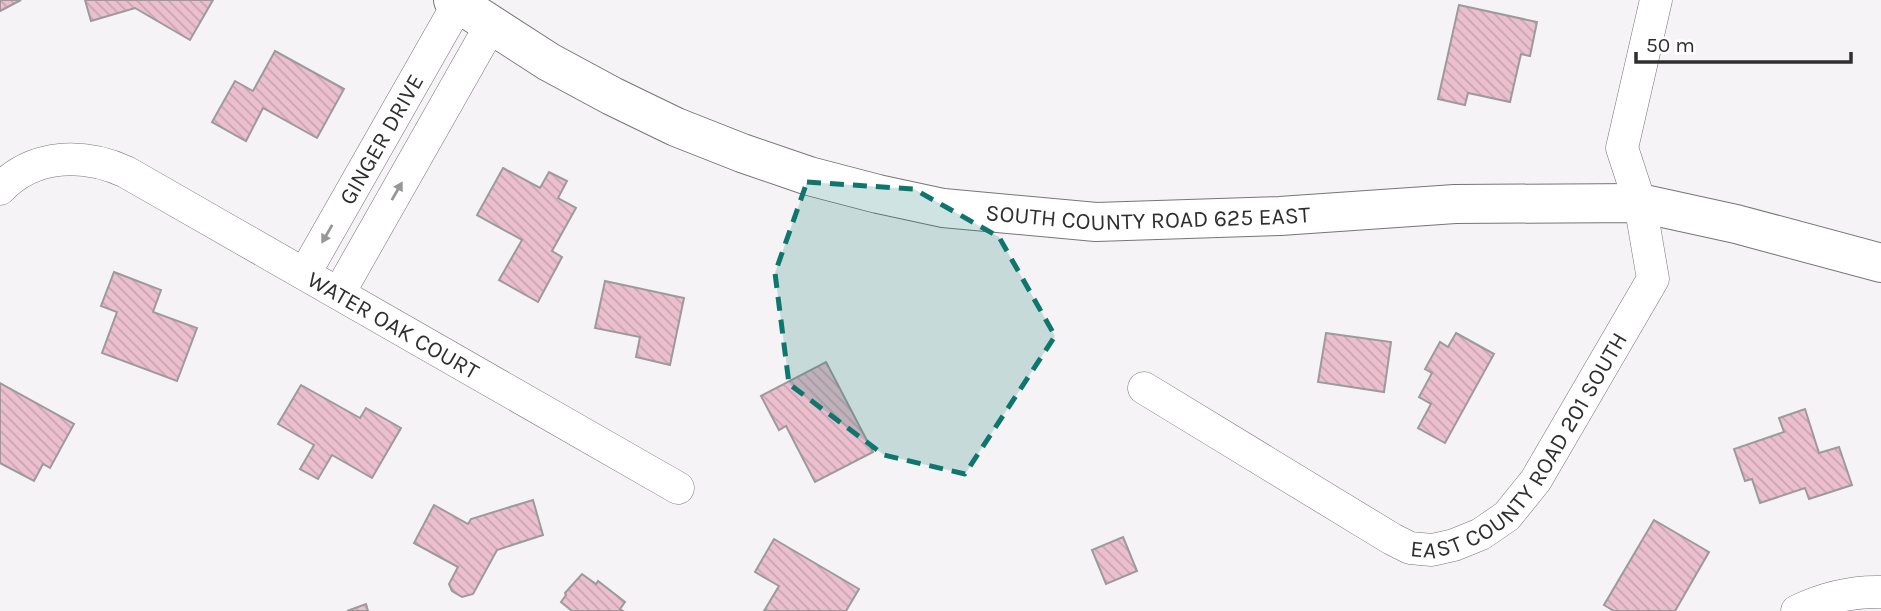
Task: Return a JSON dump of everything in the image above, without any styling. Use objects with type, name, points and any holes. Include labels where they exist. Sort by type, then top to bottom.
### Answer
[{"type":"street","name":"EAST COUNTY ROAD 201 SOUTH","points":[[1144,388],[1410,548],[1432,550],[1454,545],[1481,534],[1507,516],[1536,480],[1653,279],[1640,203],[1622,148],[1656,0]]},
{"type":"street","name":"SOUTH COUNTY ROAD 625 EAST","points":[[456,2],[549,62],[676,127],[809,176],[943,208],[1096,222],[1280,216],[1455,204],[1640,203],[1736,224],[1881,263]]},
{"type":"street","name":"GINGER DRIVE","points":[[305,273],[456,2]]},
{"type":"street","name":"GINGER DRIVE","points":[[339,293],[491,25]]},
{"type":"street","name":"WATER OAK COURT","points":[[0,189],[27,169],[52,160],[79,158],[107,163],[305,273],[678,488]]},
{"type":"street","points":[[1797,611],[1815,602],[1840,595],[1881,592]]},
{"type":"highlighted area","points":[[807,182],[914,189],[999,237],[1055,336],[965,474],[884,455],[789,384],[775,273]]},
{"type":"building","points":[[0,0],[21,0],[0,11]]},
{"type":"building","points":[[85,0],[213,0],[190,40],[135,8],[91,21]]},
{"type":"building","points":[[1459,5],[1537,22],[1530,56],[1521,54],[1510,102],[1468,93],[1465,105],[1438,99]]},
{"type":"building","points":[[275,51],[344,89],[317,138],[263,108],[246,141],[212,122],[235,81],[253,91]]},
{"type":"building","points":[[503,168],[540,188],[549,172],[567,181],[558,198],[576,208],[552,251],[562,257],[538,302],[499,280],[522,240],[477,215]]},
{"type":"building","points":[[114,272],[161,290],[153,312],[197,328],[177,381],[102,353],[117,312],[101,306]]},
{"type":"building","points":[[605,281],[684,298],[670,365],[636,357],[640,337],[595,328]]},
{"type":"building","points":[[1326,333],[1391,342],[1384,392],[1318,382]]},
{"type":"building","points":[[1456,333],[1494,354],[1445,443],[1418,428],[1431,404],[1419,397],[1432,373],[1425,369],[1440,342],[1448,347]]},
{"type":"building","points":[[826,362],[873,452],[815,482],[786,426],[779,430],[761,396]]},
{"type":"building","points":[[0,383],[74,424],[50,468],[43,464],[34,481],[0,463]]},
{"type":"building","points":[[301,385],[360,418],[366,408],[401,428],[372,478],[332,455],[318,479],[300,469],[314,445],[278,424]]},
{"type":"building","points":[[1805,409],[1819,453],[1839,447],[1852,485],[1809,499],[1805,488],[1760,503],[1752,479],[1745,481],[1734,449],[1784,432],[1779,418]]},
{"type":"building","points":[[533,500],[543,535],[497,550],[473,594],[462,597],[452,591],[449,584],[458,567],[414,543],[434,505],[468,524],[471,519]]},
{"type":"building","points":[[1654,520],[1709,552],[1675,611],[1614,611],[1604,605]]},
{"type":"building","points":[[1123,537],[1137,571],[1106,584],[1092,550]]},
{"type":"building","points":[[774,539],[859,589],[846,611],[764,611],[779,586],[755,572]]},
{"type":"building","points":[[582,574],[596,584],[598,581],[625,602],[620,609],[623,611],[572,611],[561,602],[565,593]]},
{"type":"building","points":[[366,604],[368,611],[347,611]]}]
